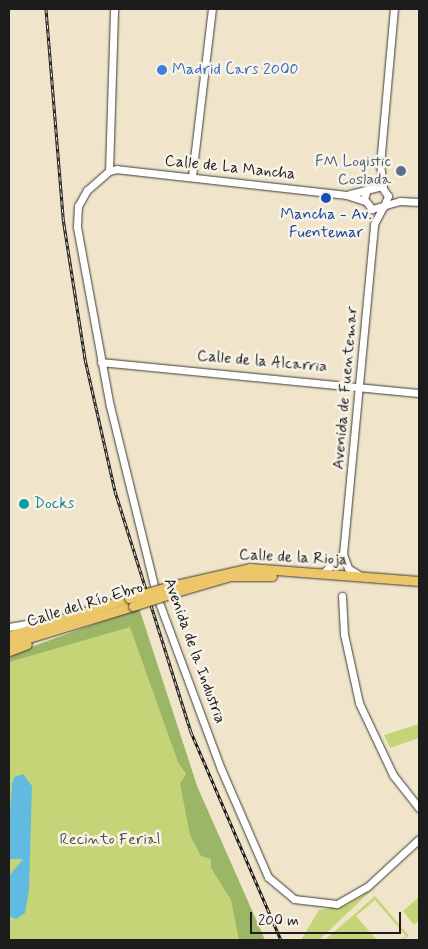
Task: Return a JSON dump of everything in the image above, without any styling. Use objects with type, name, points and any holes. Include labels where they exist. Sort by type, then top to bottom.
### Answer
[{"type":"main road","name":"Calle de la Rioja","points":[[168,590],[239,569],[323,573],[419,581]]},
{"type":"main road","name":"Calle de la Rioja","points":[[168,590],[241,575],[419,587]]},
{"type":"main road","name":"Calle del Río Ebro","points":[[9,644],[70,628],[131,602],[168,590]]},
{"type":"main road","name":"Calle del Río Ebro","points":[[9,636],[91,611],[131,602]]},
{"type":"main road","points":[[9,651],[70,628]]},
{"type":"street","points":[[109,170],[114,9]]},
{"type":"street","points":[[192,176],[212,9]]},
{"type":"street","points":[[385,190],[380,165],[394,9]]},
{"type":"street","points":[[366,203],[380,165]]},
{"type":"street","name":"Calle de La Mancha","points":[[109,170],[192,176],[347,195],[366,203],[384,207]]},
{"type":"street","name":"Avenida de la Industria","points":[[109,170],[87,190],[77,216],[101,362],[158,597],[221,769],[268,877],[294,899],[336,904],[367,887],[419,839]]},
{"type":"street","points":[[370,188],[385,190],[405,201]]},
{"type":"street","name":"Calle de La Mancha","points":[[347,195],[370,188]]},
{"type":"street","name":"Avenida de Fuentemar","points":[[343,554],[374,224],[384,207],[385,190]]},
{"type":"street","points":[[384,207],[405,201],[419,202]]},
{"type":"street","name":"Avenida de Fuentemar","points":[[366,203],[374,224]]},
{"type":"street","name":"Calle de la Alcarria","points":[[101,362],[360,385],[419,393]]},
{"type":"street","points":[[323,573],[343,554],[348,568],[359,576]]},
{"type":"street","points":[[342,596],[344,634],[360,703],[393,775],[419,808]]},
{"type":"street","points":[[9,627],[91,611]]},
{"type":"green space","name":"Recinto Ferial","points":[[139,608],[197,786],[264,940],[9,940],[9,655]]},
{"type":"green space","points":[[139,608],[197,786],[265,940],[239,940],[231,900],[211,868],[211,859],[201,856],[190,835],[180,784],[186,774],[178,762],[130,627],[9,662],[9,655]]},
{"type":"green space","points":[[419,724],[419,738],[390,748],[384,735]]},
{"type":"green space","points":[[375,887],[319,940],[301,940],[319,910],[347,905]]},
{"type":"green space","points":[[375,896],[409,936],[401,940],[406,936],[375,900],[356,916],[377,940],[325,940]]},
{"type":"green space","points":[[419,897],[419,921],[414,925],[403,911]]},
{"type":"water","points":[[23,774],[32,786],[29,890],[25,913],[16,919],[9,916],[9,876],[23,859],[9,859],[9,828],[12,784],[14,777]]},
{"type":"railway","points":[[46,9],[63,218],[85,359],[115,491],[191,732],[281,940]]},
{"type":"place","name":"Madrid Cars 2000","points":[[162,70]]},
{"type":"place","name":"FM Logistic Coslada","points":[[401,171]]},
{"type":"place","name":"Mancha - Av. Fuentemar","points":[[326,198]]},
{"type":"place","name":"Docks","points":[[24,504]]}]
